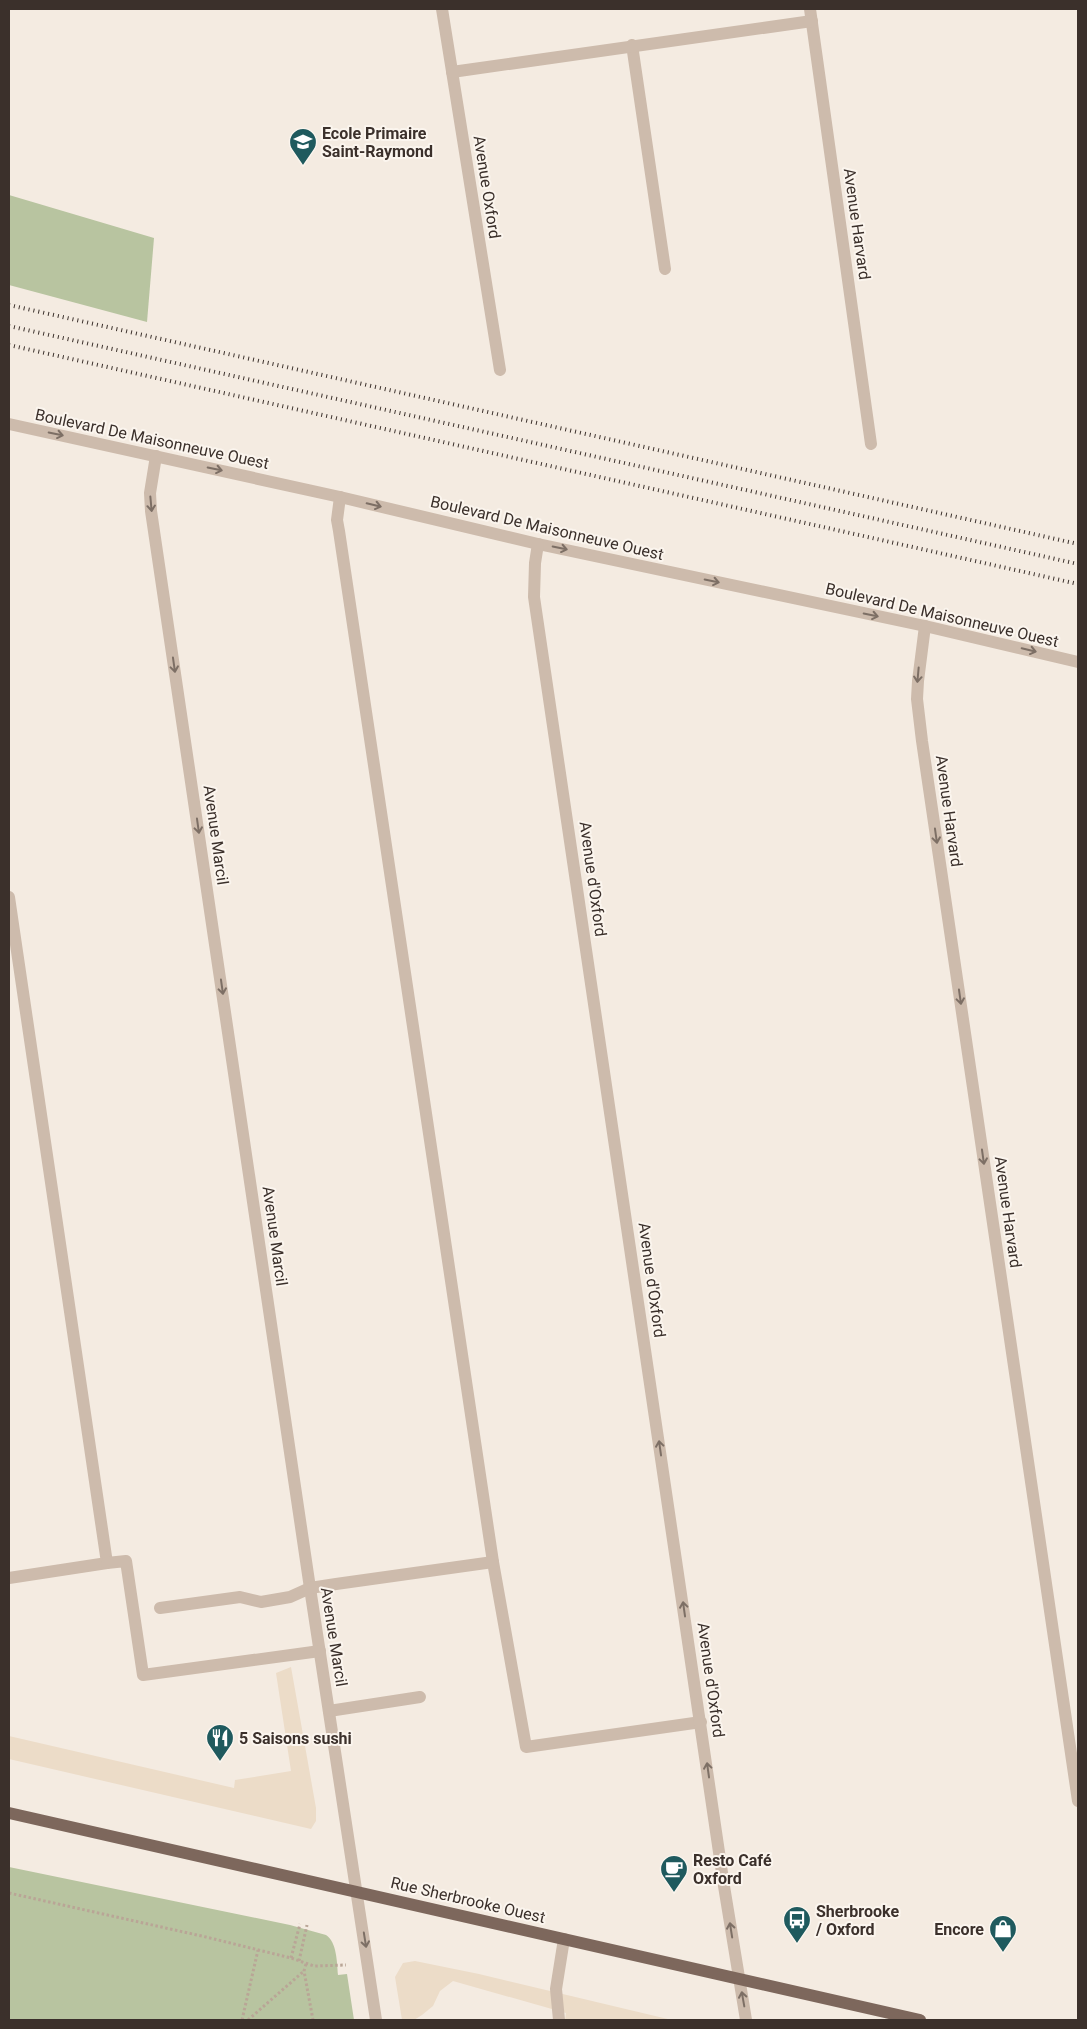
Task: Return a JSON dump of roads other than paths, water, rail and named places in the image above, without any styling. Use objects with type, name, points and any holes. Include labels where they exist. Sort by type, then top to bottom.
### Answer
[{"type":"main road","name":"Rue Sherbrooke Ouest","points":[[9,1813],[920,2020]]},
{"type":"street","name":"Avenue Oxford","points":[[442,9],[500,370]]},
{"type":"street","points":[[452,72],[632,46],[811,15]]},
{"type":"street","name":"Avenue Harvard","points":[[811,15],[870,444]]},
{"type":"street","points":[[632,46],[665,269]]},
{"type":"street","name":"Boulevard De Maisonneuve Ouest","points":[[9,424],[340,497],[538,544],[925,626],[1078,662]]},
{"type":"street","name":"Avenue Marcil","points":[[156,456],[150,493],[151,510],[310,1588],[376,2020]]},
{"type":"street","points":[[340,497],[338,525],[493,1562],[526,1746],[701,1722]]},
{"type":"street","name":"Avenue d'Oxford","points":[[538,544],[534,563],[534,597],[746,2020]]},
{"type":"street","name":"Avenue Harvard","points":[[925,626],[918,690],[922,741],[1078,1801]]},
{"type":"street","points":[[9,897],[107,1563]]},
{"type":"street","points":[[9,1578],[126,1561],[143,1675],[320,1650]]},
{"type":"street","points":[[160,1608],[240,1597],[261,1602],[290,1597],[310,1588],[493,1562]]},
{"type":"street","points":[[329,1711],[420,1697]]},
{"type":"street","points":[[559,2020],[556,1989],[564,1939]]},
{"type":"railway","points":[[9,305],[1078,544]]},
{"type":"railway","points":[[9,326],[1078,564]]},
{"type":"railway","points":[[9,345],[1078,584]]},
{"type":"place","name":"Ecole Primaire Saint-Raymond","points":[[303,166]]},
{"type":"place","name":"5 Saisons sushi","points":[[220,1762]]},
{"type":"place","name":"Resto Café Oxford","points":[[674,1893]]},
{"type":"place","name":"Sherbrooke / Oxford","points":[[797,1944]]},
{"type":"place","name":"Encore","points":[[1003,1953]]}]
